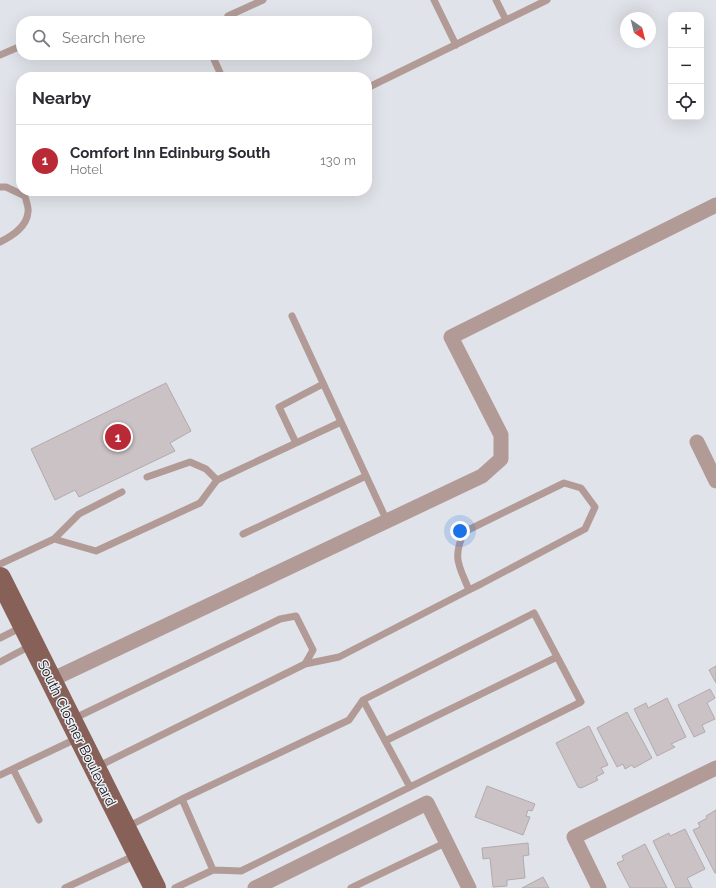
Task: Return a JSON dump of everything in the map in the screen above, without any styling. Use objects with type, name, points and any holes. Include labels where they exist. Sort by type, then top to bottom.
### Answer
[{"type":"main road","name":"South Closner Boulevard","points":[[0,578],[155,888]]},
{"type":"street","points":[[51,680],[482,476],[501,459],[501,435],[451,337],[716,205]]},
{"type":"street","points":[[697,442],[716,481]]},
{"type":"street","points":[[599,888],[574,837],[716,768]]},
{"type":"street","points":[[255,888],[427,803],[469,888]]},
{"type":"lane","points":[[228,16],[263,0]]},
{"type":"lane","points":[[434,0],[456,45]]},
{"type":"lane","points":[[496,0],[506,20]]},
{"type":"lane","points":[[372,86],[547,0]]},
{"type":"lane","points":[[0,55],[16,48]]},
{"type":"lane","points":[[214,60],[220,72]]},
{"type":"lane","points":[[0,187],[6,187],[16,192]]},
{"type":"lane","points":[[0,242],[12,236],[23,225],[28,212],[25,196]]},
{"type":"lane","points":[[292,316],[387,521]]},
{"type":"lane","points":[[296,443],[279,407],[323,384]]},
{"type":"lane","points":[[54,539],[96,552],[200,503],[217,480],[341,422]]},
{"type":"lane","points":[[147,477],[190,462],[206,469],[217,480]]},
{"type":"lane","points":[[243,534],[366,476]]},
{"type":"lane","points":[[95,768],[305,664],[339,657],[469,590],[585,529],[595,507],[581,488],[564,483],[464,532],[457,548],[458,562],[469,590]]},
{"type":"lane","points":[[0,564],[54,539],[79,514],[122,492]]},
{"type":"lane","points":[[125,828],[349,720],[363,700],[534,613],[581,702],[241,871],[213,870],[175,888]]},
{"type":"lane","points":[[0,775],[75,728],[280,619],[296,616],[313,650],[305,664]]},
{"type":"lane","points":[[0,638],[29,636]]},
{"type":"lane","points":[[0,662],[29,636]]},
{"type":"lane","points":[[385,741],[557,657]]},
{"type":"lane","points":[[363,700],[410,787]]},
{"type":"lane","points":[[13,768],[39,820]]},
{"type":"lane","points":[[182,800],[213,870]]},
{"type":"lane","points":[[351,888],[447,842]]},
{"type":"lane","points":[[65,888],[138,854]]},
{"type":"building","points":[[166,383],[191,431],[170,443],[175,451],[79,497],[75,490],[55,500],[31,449]]},
{"type":"building","points":[[716,666],[716,683],[709,670]]},
{"type":"building","points":[[710,689],[715,698],[707,703],[715,719],[702,725],[705,732],[694,737],[678,705]]},
{"type":"building","points":[[667,698],[686,737],[671,744],[675,747],[657,756],[634,709],[646,703],[648,708]]},
{"type":"building","points":[[627,712],[652,758],[634,768],[632,765],[625,769],[623,764],[617,767],[597,728]]},
{"type":"building","points":[[589,726],[608,765],[601,768],[604,773],[596,777],[598,780],[581,788],[578,787],[556,743]]},
{"type":"building","points":[[487,786],[535,804],[532,811],[528,810],[526,816],[530,817],[523,835],[475,817]]},
{"type":"building","points":[[716,810],[715,873],[693,830],[700,827],[698,823],[707,818],[706,816]]},
{"type":"building","points":[[685,829],[705,869],[687,878],[692,888],[676,888],[653,841],[669,833],[670,836]]},
{"type":"building","points":[[528,843],[529,855],[523,856],[525,878],[507,880],[507,886],[493,887],[490,858],[483,859],[482,848]]},
{"type":"building","points":[[645,844],[667,888],[630,888],[617,863],[624,860],[622,856]]},
{"type":"building","points":[[543,877],[549,888],[522,888]]},
{"type":"place","name":"Comfort Inn Edinburg South","points":[[118,437]]}]
